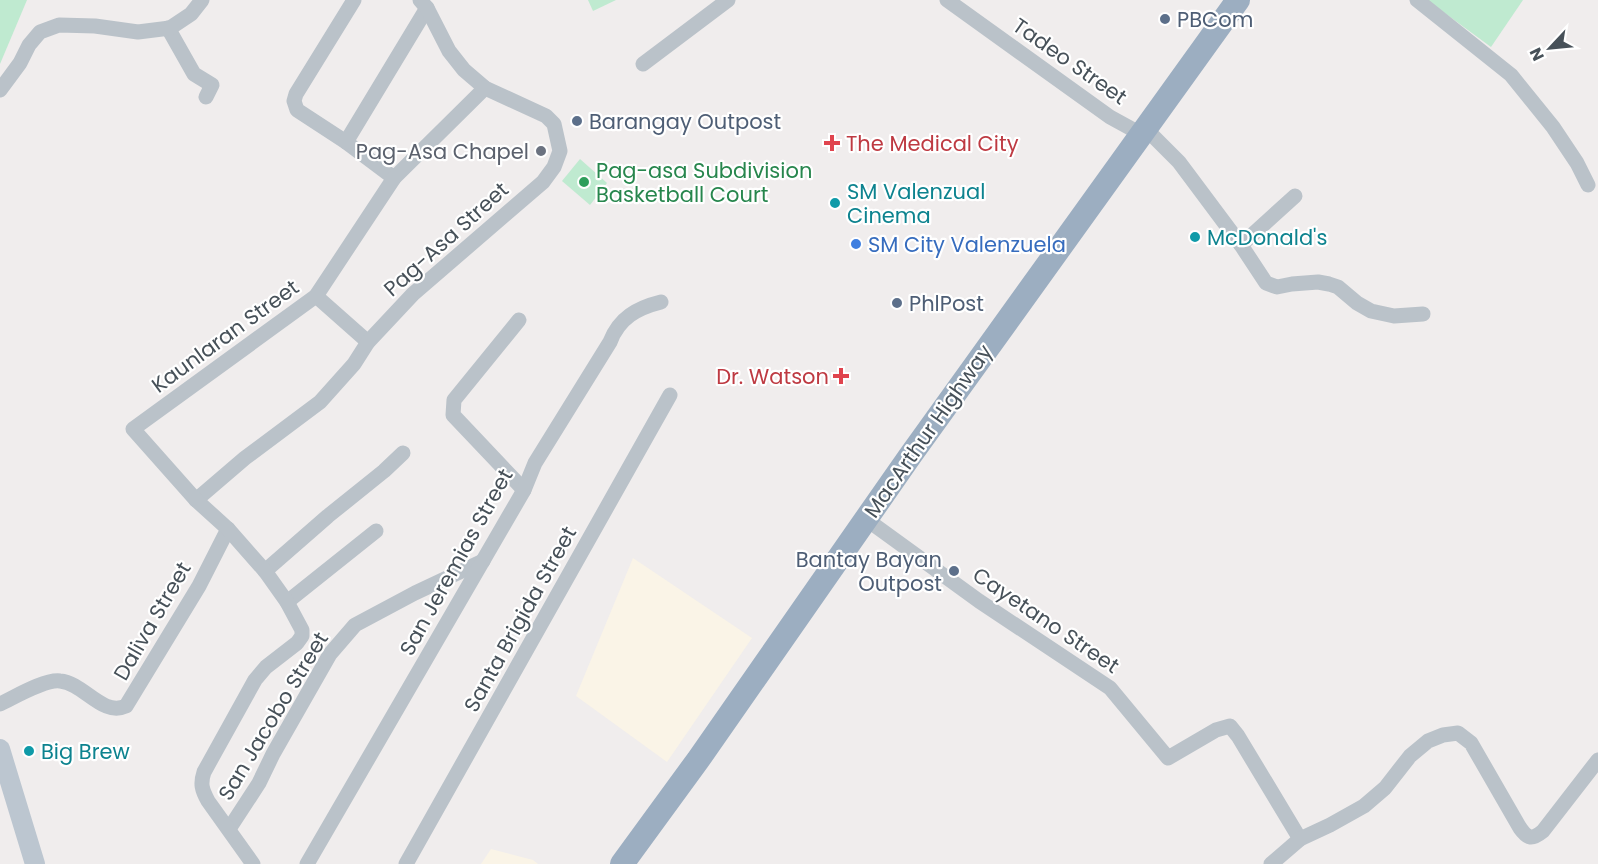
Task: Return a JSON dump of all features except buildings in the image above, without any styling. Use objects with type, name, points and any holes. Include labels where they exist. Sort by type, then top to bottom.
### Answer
[{"type":"highway","name":"MacArthur Highway","points":[[622,864],[1238,0]]},
{"type":"main road","points":[[0,749],[35,864]]},
{"type":"street","points":[[0,90],[40,32],[59,25],[94,26],[138,32],[168,28],[191,14],[202,0]]},
{"type":"street","points":[[354,0],[296,94],[294,101],[297,110],[346,142],[394,178]]},
{"type":"street","points":[[643,64],[728,0]]},
{"type":"street","name":"Tadeo Street","points":[[947,0],[1110,117],[1143,131],[1179,162],[1241,245],[1266,283],[1273,286],[1318,282],[1329,284],[1338,287],[1371,311],[1394,316],[1423,314]]},
{"type":"street","points":[[1417,0],[1511,75],[1553,127],[1577,163],[1588,185]]},
{"type":"street","points":[[346,142],[424,4]]},
{"type":"street","name":"Pag-Asa Street","points":[[196,500],[245,458],[320,402],[354,364],[368,342],[413,294],[543,182],[554,167],[560,151],[554,124],[546,116],[485,88],[464,70],[449,51],[424,4]]},
{"type":"street","points":[[168,28],[194,74],[212,85],[206,97]]},
{"type":"street","name":"Kaunlaran Street","points":[[229,829],[203,792],[201,782],[204,772],[255,680],[266,667],[297,643],[302,636],[302,630],[287,602],[265,571],[228,529],[196,500],[133,429],[316,296],[394,178],[485,88]]},
{"type":"street","points":[[1241,245],[1295,196]]},
{"type":"street","points":[[316,296],[368,342]]},
{"type":"street","name":"San Jeremias Street","points":[[307,864],[524,490],[535,463],[617,327],[631,314],[661,302]]},
{"type":"street","points":[[519,320],[452,405],[453,415],[524,490]]},
{"type":"street","name":"Santa Brigida Street","points":[[406,864],[670,395]]},
{"type":"street","points":[[265,571],[403,453]]},
{"type":"street","name":"Cayetano Street","points":[[866,519],[979,601],[1110,687],[1168,758],[1216,730],[1230,726],[1300,839]]},
{"type":"street","name":"Daliva Street","points":[[0,704],[50,681],[62,681],[86,693],[106,707],[115,710],[126,706],[199,586],[228,529]]},
{"type":"street","points":[[287,602],[376,531]]},
{"type":"street","name":"San Jacobo Street","points":[[229,829],[259,783],[330,654],[355,625],[483,561]]},
{"type":"street","points":[[1271,864],[1300,839],[1364,806],[1384,789],[1410,756],[1428,741],[1443,735],[1458,733],[1471,743],[1520,828],[1526,836],[1531,838],[1543,831],[1598,760]]},
{"type":"street","points":[[229,829],[254,864]]},
{"type":"shaded area","points":[[633,558],[752,638],[667,762],[576,696]]},
{"type":"shaded area","points":[[491,849],[533,860],[538,864],[481,864]]},
{"type":"green space","points":[[0,0],[27,0],[0,64]]},
{"type":"green space","points":[[588,0],[616,0],[593,11]]},
{"type":"green space","points":[[1427,0],[1523,0],[1491,47]]},
{"type":"green space","name":"Pag-asa Subdivision Basketball Court","points":[[580,159],[607,183],[590,205],[562,181]]},
{"type":"place","name":"PBCom","points":[[1165,19]]},
{"type":"place","name":"Barangay Outpost","points":[[577,121]]},
{"type":"place","name":"The Medical City","points":[[832,143]]},
{"type":"place","name":"Pag-Asa Chapel","points":[[541,151]]},
{"type":"place","name":"Pag-asa Subdivision Basketball Court","points":[[584,182]]},
{"type":"place","name":"SM Valenzual Cinema","points":[[835,203]]},
{"type":"place","name":"McDonald's","points":[[1195,237]]},
{"type":"place","name":"SM City Valenzuela","points":[[856,244]]},
{"type":"place","name":"PhlPost","points":[[897,303]]},
{"type":"place","name":"Dr. Watson","points":[[841,376]]},
{"type":"place","name":"Bantay Bayan Outpost","points":[[954,571]]},
{"type":"place","name":"Big Brew","points":[[29,751]]}]
